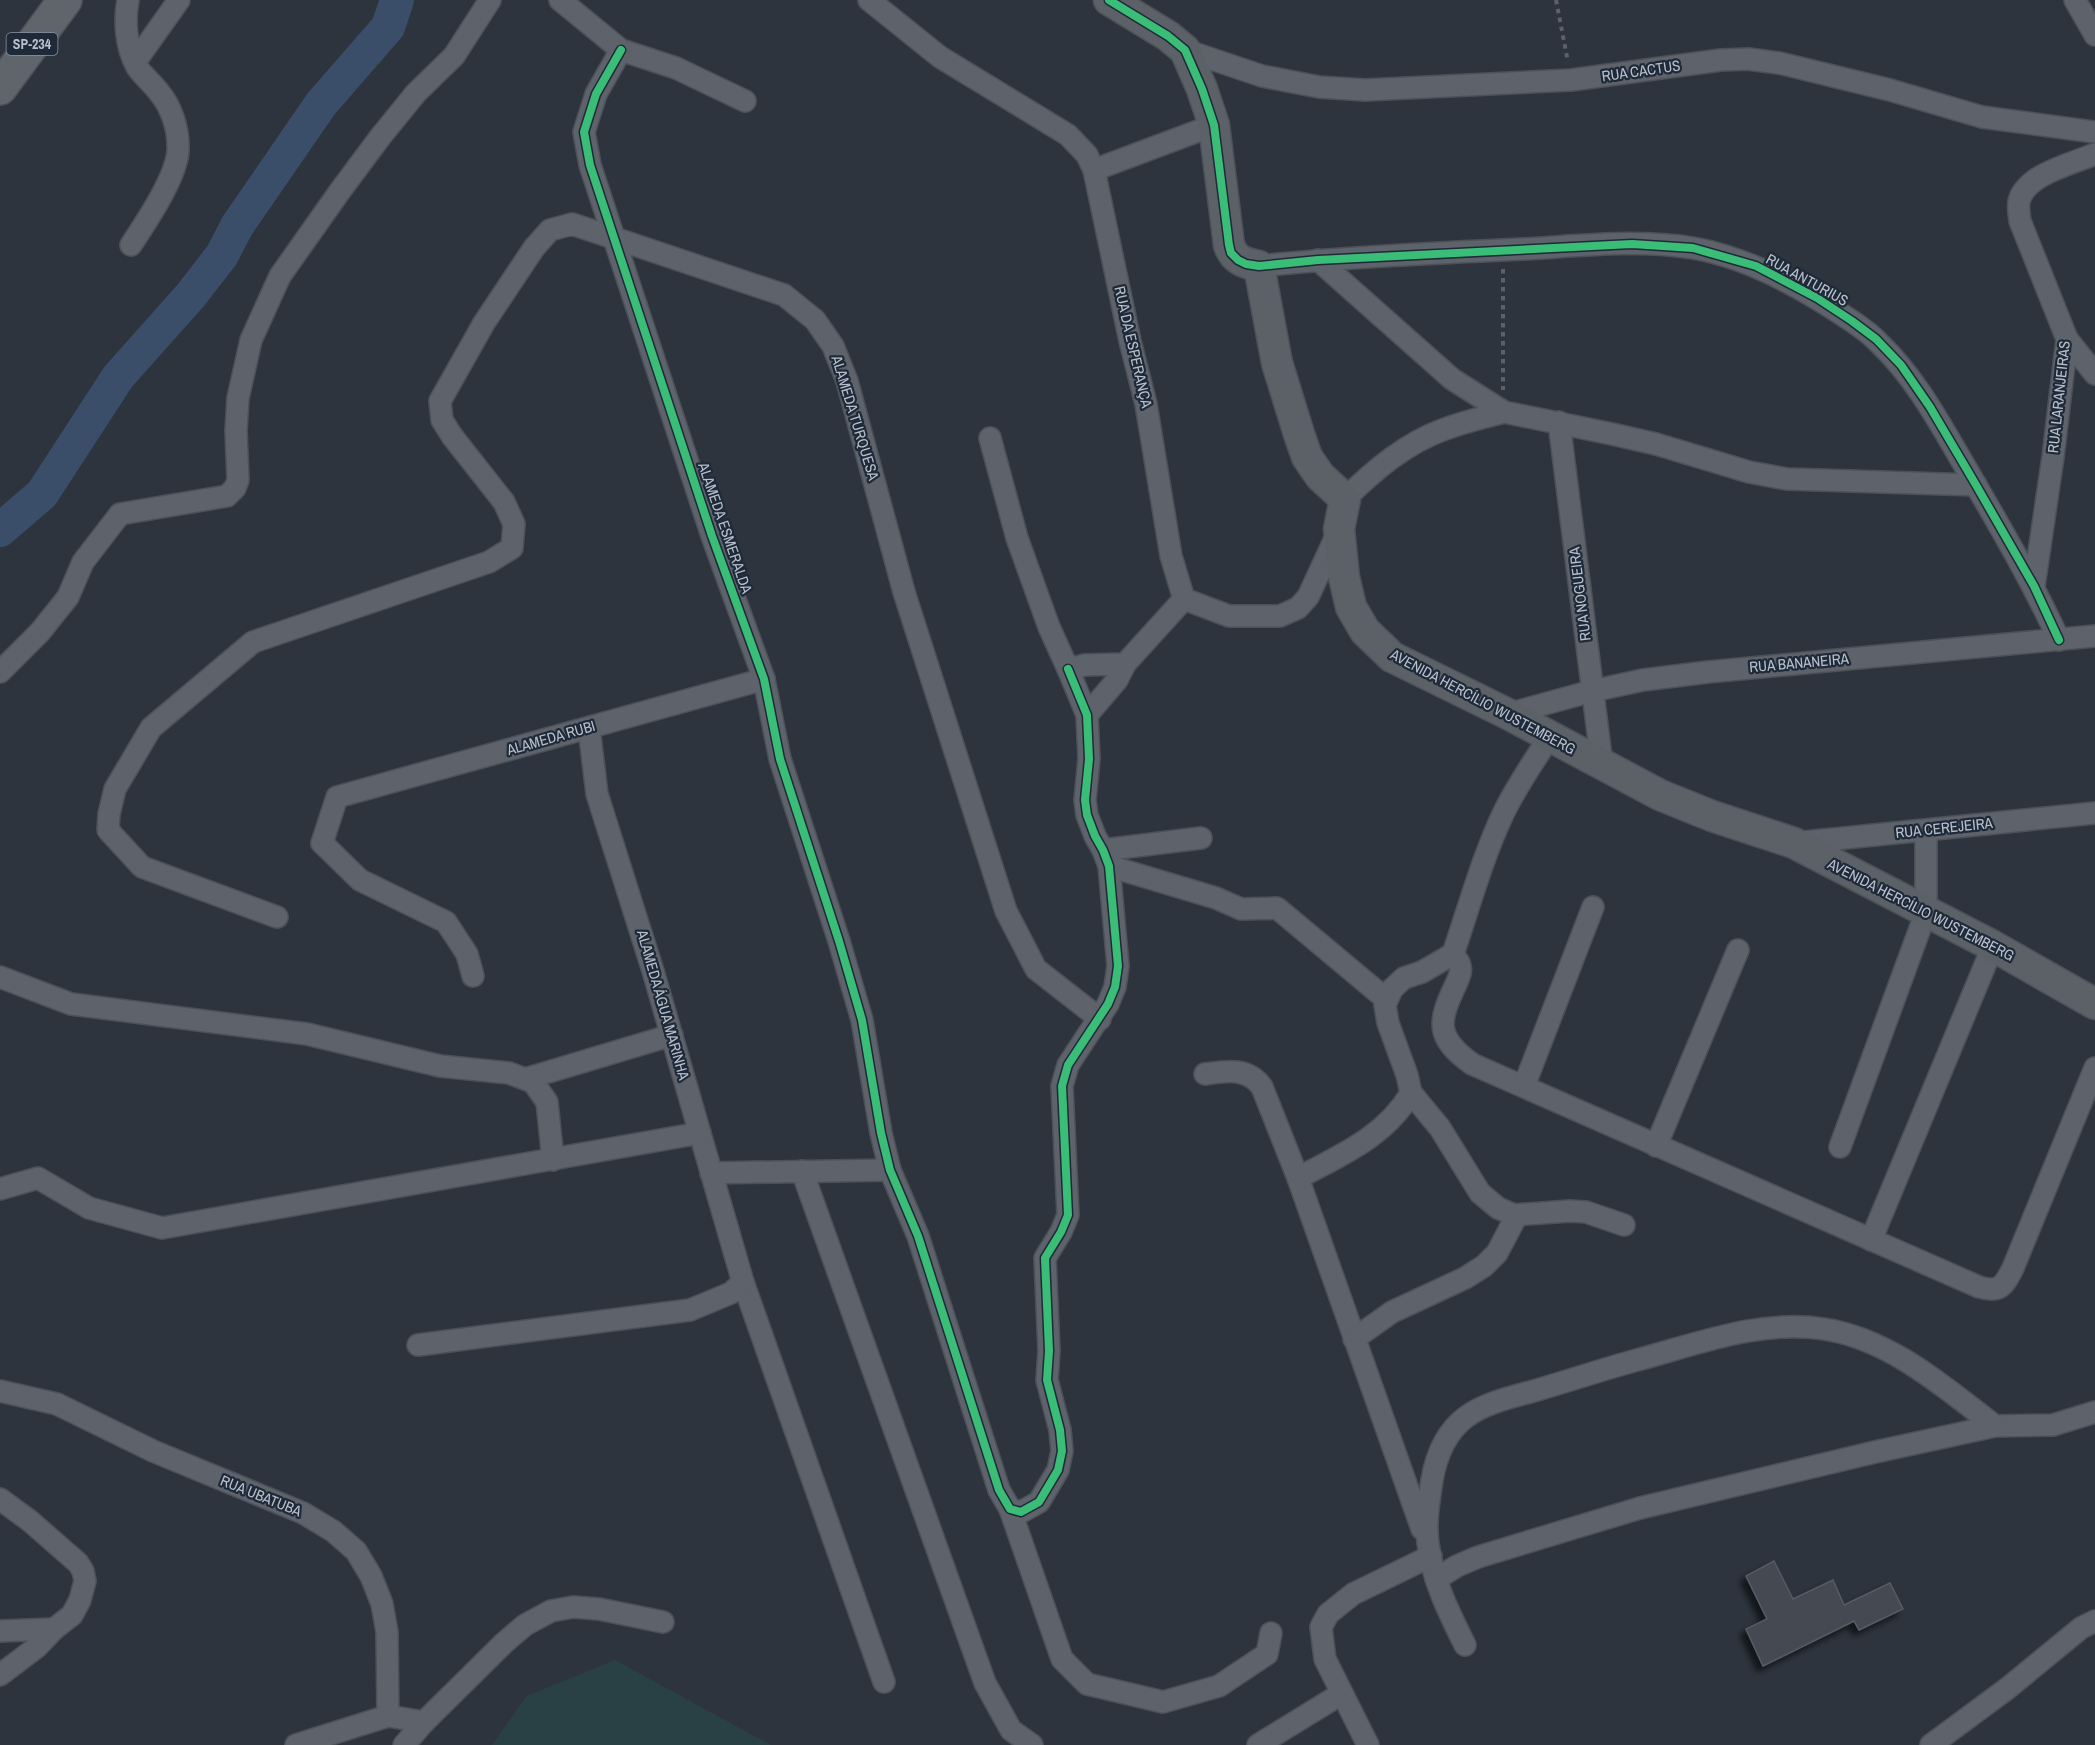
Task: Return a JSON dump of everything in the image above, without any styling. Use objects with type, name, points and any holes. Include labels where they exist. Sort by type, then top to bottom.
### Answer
[{"type":"main road","name":"SP-234","points":[[0,88],[64,0]]},
{"type":"street","points":[[128,0],[127,37],[135,63],[168,103],[174,118],[178,152],[172,175],[131,245]]},
{"type":"street","points":[[135,63],[179,0]]},
{"type":"street","points":[[0,672],[40,632],[68,597],[83,562],[120,514],[227,496],[235,488],[238,480],[236,431],[238,398],[251,340],[280,276],[381,136],[416,93],[454,56],[490,0]]},
{"type":"street","points":[[560,0],[621,50],[676,68],[745,101]]},
{"type":"street","name":"RUA DA ESPERANÇA","points":[[869,0],[940,57],[1068,135],[1087,155],[1095,170],[1130,341],[1146,404],[1171,556],[1184,599]]},
{"type":"street","points":[[1109,0],[1168,36],[1185,50],[1214,125],[1229,245],[1238,260],[1259,266],[1278,363],[1307,457],[1320,476],[1346,499],[1394,455],[1443,429],[1504,412]]},
{"type":"street","points":[[2075,0],[2095,35]]},
{"type":"street","name":"ALAMEDA ESMERALDA","points":[[621,50],[596,94],[584,132],[590,165],[712,536],[764,679],[780,759],[862,1020],[881,1133],[890,1170],[918,1236],[999,1490],[1010,1509],[1062,1659],[1087,1684],[1163,1702],[1219,1686],[1267,1654],[1271,1633]]},
{"type":"street","name":"RUA CACTUS","points":[[1185,50],[1262,76],[1319,87],[1365,90],[1571,81],[1720,60],[1748,59],[1779,63],[1890,90],[1982,117],[2095,132]]},
{"type":"street","points":[[1095,170],[1214,125]]},
{"type":"street","name":"RUA LARANJEIRAS","points":[[2034,586],[2053,458],[2067,339],[2020,220],[2019,202],[2027,186],[2040,176],[2095,154]]},
{"type":"street","name":"ALAMEDA TURQUESA","points":[[277,917],[142,867],[108,830],[109,814],[116,789],[151,728],[253,642],[489,562],[512,548],[514,524],[504,502],[452,436],[442,420],[440,401],[484,323],[534,248],[550,231],[572,224],[771,290],[796,303],[815,320],[833,346],[847,381],[904,592],[1006,911],[1036,969],[1100,1019]]},
{"type":"street","name":"RUA ANTURIUS","points":[[1259,266],[1318,260],[1632,244],[1693,248],[1756,266],[1817,298],[1876,339],[1901,365],[1930,407],[1976,485],[2034,586],[2059,640]]},
{"type":"street","points":[[1318,260],[1452,379],[1504,412],[1656,444],[1749,472],[1787,479],[1976,485]]},
{"type":"street","points":[[2067,339],[2095,374]]},
{"type":"street","name":"RUA NOGUEIRA","points":[[1559,422],[1602,765]]},
{"type":"street","points":[[990,438],[1017,538],[1049,627],[1087,715],[1089,759],[1085,800],[1095,836],[1106,858],[1118,966],[1115,987],[1100,1019],[1068,1065],[1062,1086],[1068,1215],[1061,1232],[1045,1258],[1049,1351],[1047,1380],[1060,1430],[1062,1451],[1058,1470],[1039,1502],[1021,1512],[1010,1509]]},
{"type":"street","name":"AVENIDA HERCÍLIO WUSTEMBERG","points":[[1346,499],[1339,529],[1344,577],[1351,607],[1365,631],[1392,657],[1508,714],[1549,738],[1660,795],[1712,816],[1794,843],[1993,946],[2095,1004]]},
{"type":"street","points":[[1087,715],[1117,680],[1125,664],[1184,599],[1229,616],[1280,616],[1298,608],[1308,597],[1339,529]]},
{"type":"street","name":"RUA BANANEIRA","points":[[1508,714],[1643,680],[2095,636]]},
{"type":"street","points":[[1068,669],[1085,665],[1125,664]]},
{"type":"street","name":"ALAMEDA RUBI","points":[[473,976],[466,954],[446,922],[360,880],[322,843],[337,797],[764,679]]},
{"type":"street","name":"ALAMEDA ÁGUA MARINHA","points":[[589,728],[597,794],[672,1035],[743,1282],[884,1682]]},
{"type":"street","points":[[1549,738],[1504,812],[1475,885],[1453,954],[1422,972],[1404,978],[1392,989],[1385,1005],[1388,1023],[1407,1075],[1411,1093],[1440,1128],[1480,1193],[1498,1208],[1514,1215],[1586,1212],[1624,1225]]},
{"type":"street","name":"RUA CEREJEIRA","points":[[1794,843],[2095,813]]},
{"type":"street","points":[[1840,1147],[1926,912],[1926,830]]},
{"type":"street","points":[[1106,858],[1201,838]]},
{"type":"street","points":[[1106,858],[1241,909],[1277,908],[1387,1000]]},
{"type":"street","points":[[1524,1086],[1593,908]]},
{"type":"street","points":[[1871,1240],[1993,946]]},
{"type":"street","points":[[1656,1146],[1738,950]]},
{"type":"street","points":[[1453,954],[1460,965],[1461,973],[1444,1010],[1442,1027],[1449,1043],[1472,1064],[1992,1291],[2006,1281],[2013,1268],[2095,1068]]},
{"type":"street","points":[[0,977],[71,1004],[306,1034],[440,1066],[509,1073],[533,1082],[547,1102],[553,1160]]},
{"type":"street","points":[[525,1079],[672,1035]]},
{"type":"street","points":[[1205,1074],[1244,1072],[1256,1078],[1262,1087],[1298,1178],[1429,1550],[1436,1579],[1465,1645]]},
{"type":"street","points":[[1298,1178],[1360,1145],[1381,1130],[1403,1107],[1411,1093]]},
{"type":"street","points":[[0,1189],[38,1178],[89,1208],[162,1228],[700,1133]]},
{"type":"street","points":[[711,1173],[890,1170]]},
{"type":"street","points":[[802,1171],[985,1683],[1011,1730],[1032,1745]]},
{"type":"street","points":[[1354,1339],[1392,1312],[1466,1278],[1484,1266],[1497,1253],[1517,1215]]},
{"type":"street","points":[[418,1345],[690,1310],[731,1293],[743,1282]]},
{"type":"street","points":[[1429,1550],[1427,1509],[1438,1456],[1454,1428],[1466,1417],[1492,1404],[1618,1365],[1742,1331],[1787,1327],[1824,1329],[1870,1342],[1929,1375],[1995,1426]]},
{"type":"street","name":"RUA UBATUBA","points":[[0,1391],[57,1404],[153,1451],[303,1513],[333,1531],[356,1551],[371,1576],[382,1604],[387,1632],[387,1716]]},
{"type":"street","points":[[1436,1579],[1478,1557],[1640,1508],[1995,1426],[2053,1425],[2095,1412]]},
{"type":"street","points":[[0,1499],[64,1550],[83,1571],[85,1581],[80,1600],[72,1615],[54,1629],[37,1647],[0,1675]]},
{"type":"street","points":[[1368,1745],[1325,1659],[1321,1627],[1328,1614],[1353,1594],[1429,1550]]},
{"type":"street","points":[[404,1745],[424,1722],[525,1625],[551,1611],[573,1607],[599,1609],[663,1622]]},
{"type":"street","points":[[1931,1745],[2008,1689],[2081,1628],[2095,1621]]},
{"type":"street","points":[[0,1631],[54,1629]]},
{"type":"street","points":[[1258,1745],[1341,1694]]},
{"type":"street","points":[[296,1745],[387,1716],[424,1722]]},
{"type":"path","points":[[1556,0],[1571,81]]},
{"type":"path","points":[[1502,250],[1504,412]]},
{"type":"green space","points":[[615,1660],[771,1745],[492,1745],[527,1696]]},
{"type":"building","points":[[1774,1561],[1793,1599],[1833,1580],[1844,1605],[1890,1583],[1903,1609],[1859,1630],[1854,1621],[1763,1666],[1746,1629],[1767,1619],[1746,1576]]},
{"type":"waterway","points":[[0,530],[42,494],[118,377],[191,295],[222,255],[237,226],[321,104],[388,27],[397,0]]},
{"type":"cycle path","points":[[1109,0],[1168,36],[1185,50],[1214,125],[1231,253],[1246,264],[1259,266],[1318,260],[1632,244],[1693,248],[1756,266],[1817,298],[1852,321],[1876,339],[1901,365],[1930,407],[2034,586],[2059,640]]},
{"type":"cycle path","points":[[621,50],[596,94],[584,132],[590,165],[712,536],[764,679],[780,759],[862,1020],[881,1133],[890,1170],[918,1236],[999,1490],[1010,1509],[1021,1512],[1039,1502],[1058,1470],[1062,1451],[1060,1430],[1047,1380],[1049,1351],[1045,1258],[1061,1232],[1068,1215],[1062,1086],[1068,1065],[1108,1004],[1115,987],[1118,966],[1109,866],[1087,815],[1085,800],[1089,759],[1087,715],[1068,669]]}]
